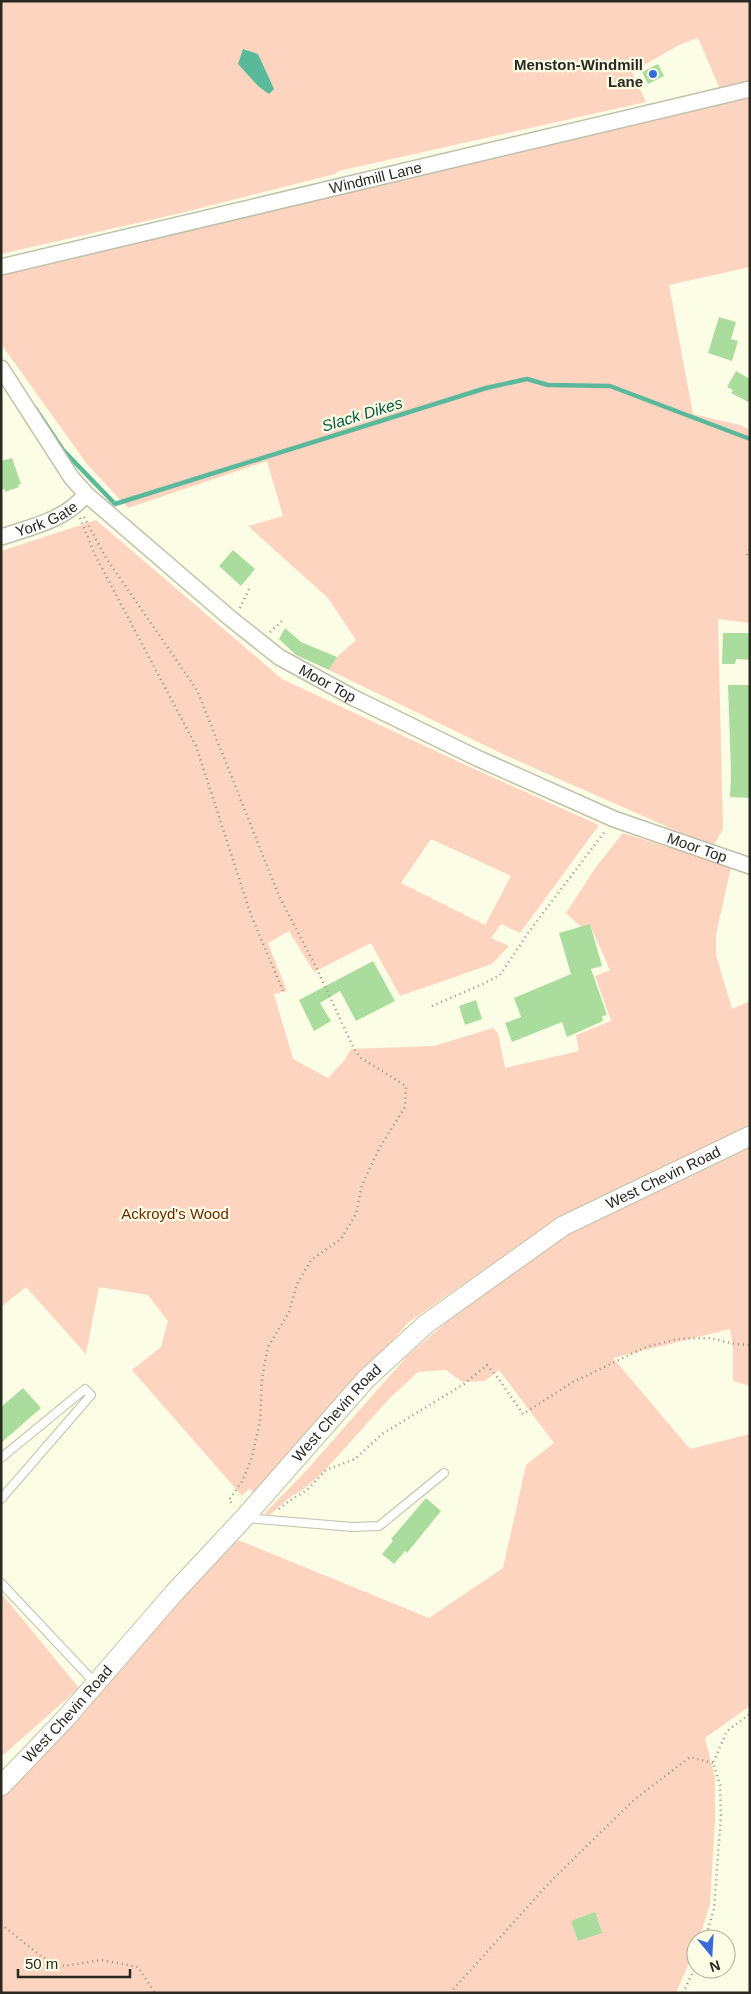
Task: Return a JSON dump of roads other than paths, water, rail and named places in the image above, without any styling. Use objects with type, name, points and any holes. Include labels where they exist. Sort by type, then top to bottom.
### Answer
[{"type":"street","name":"Windmill Lane","points":[[1,268],[750,88]]},
{"type":"street","name":"Moor Top","points":[[1,368],[71,478],[80,502],[279,657],[354,698],[477,758],[614,819],[750,866]]},
{"type":"street","name":"York Gate","points":[[1,537],[49,521],[80,502]]},
{"type":"street","name":"West Chevin Road","points":[[1,1786],[65,1718],[174,1593],[244,1518],[366,1380],[426,1324],[563,1226],[750,1136]]},
{"type":"lane","points":[[1,1458],[85,1388],[91,1395],[1,1500]]},
{"type":"lane","points":[[244,1518],[353,1527],[379,1526],[444,1473]]},
{"type":"lane","points":[[1,1582],[95,1684]]},
{"type":"waterway","name":"Slack Dikes","points":[[35,408],[63,450],[115,504],[486,388],[527,379],[548,385],[610,386],[750,439]]},
{"type":"place","name":"Menston-Windmill Lane","points":[[653,74]]},
{"type":"park label","name":"Ackroyd's Wood","points":[[175,1214]]}]
